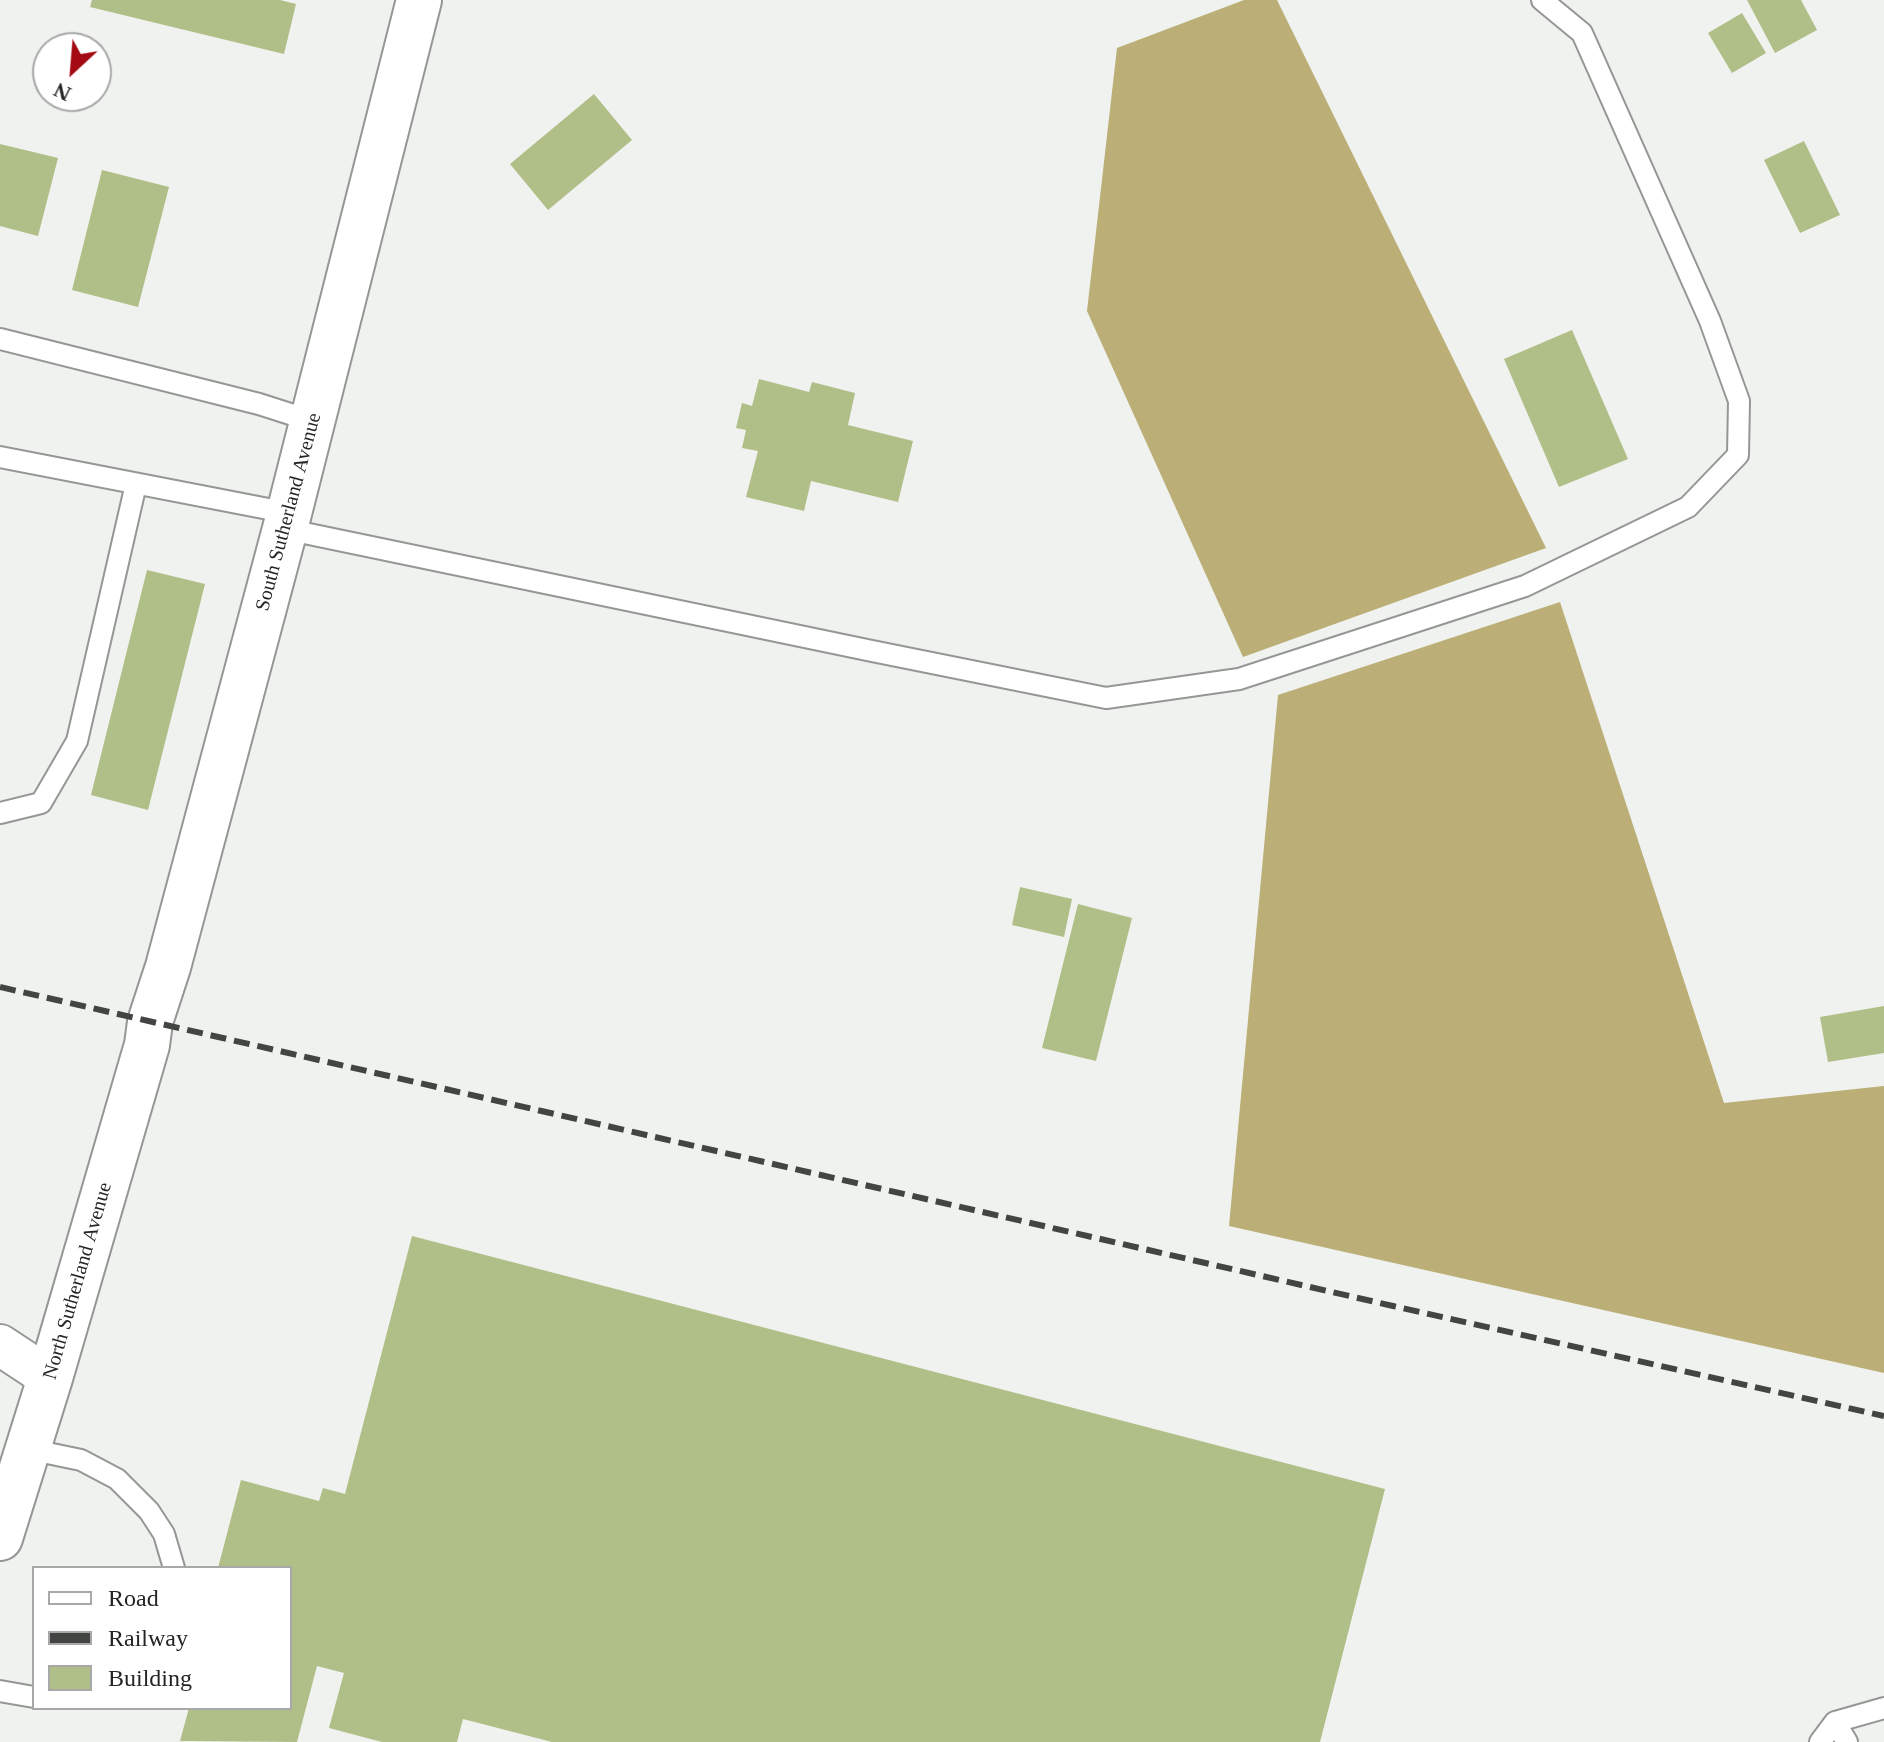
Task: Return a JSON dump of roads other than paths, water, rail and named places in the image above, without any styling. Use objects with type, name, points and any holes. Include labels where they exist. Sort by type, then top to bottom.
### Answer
[{"type":"street","name":"South Sutherland Avenue","points":[[150,1022],[168,967],[287,521],[419,0]]},
{"type":"street","name":"North Sutherland Avenue","points":[[0,1538],[14,1446],[50,1378],[147,1045],[150,1022]]},
{"type":"street","points":[[0,1345],[50,1378]]},
{"type":"lane","points":[[0,457],[136,484],[287,521],[872,651],[1106,698],[1239,679],[1525,586],[1688,507],[1738,455],[1739,401],[1710,321],[1582,33],[1542,0]]},
{"type":"lane","points":[[0,339],[259,404],[312,421]]},
{"type":"lane","points":[[0,813],[41,803],[77,741],[136,484]]},
{"type":"lane","points":[[14,1446],[81,1460],[117,1479],[149,1511],[164,1534],[173,1566]]},
{"type":"lane","points":[[0,1691],[32,1697]]},
{"type":"lane","points":[[1820,1742],[1835,1722],[1884,1708]]},
{"type":"lane","points":[[1835,1722],[1847,1742]]},
{"type":"railway","points":[[0,987],[1884,1416]]}]
